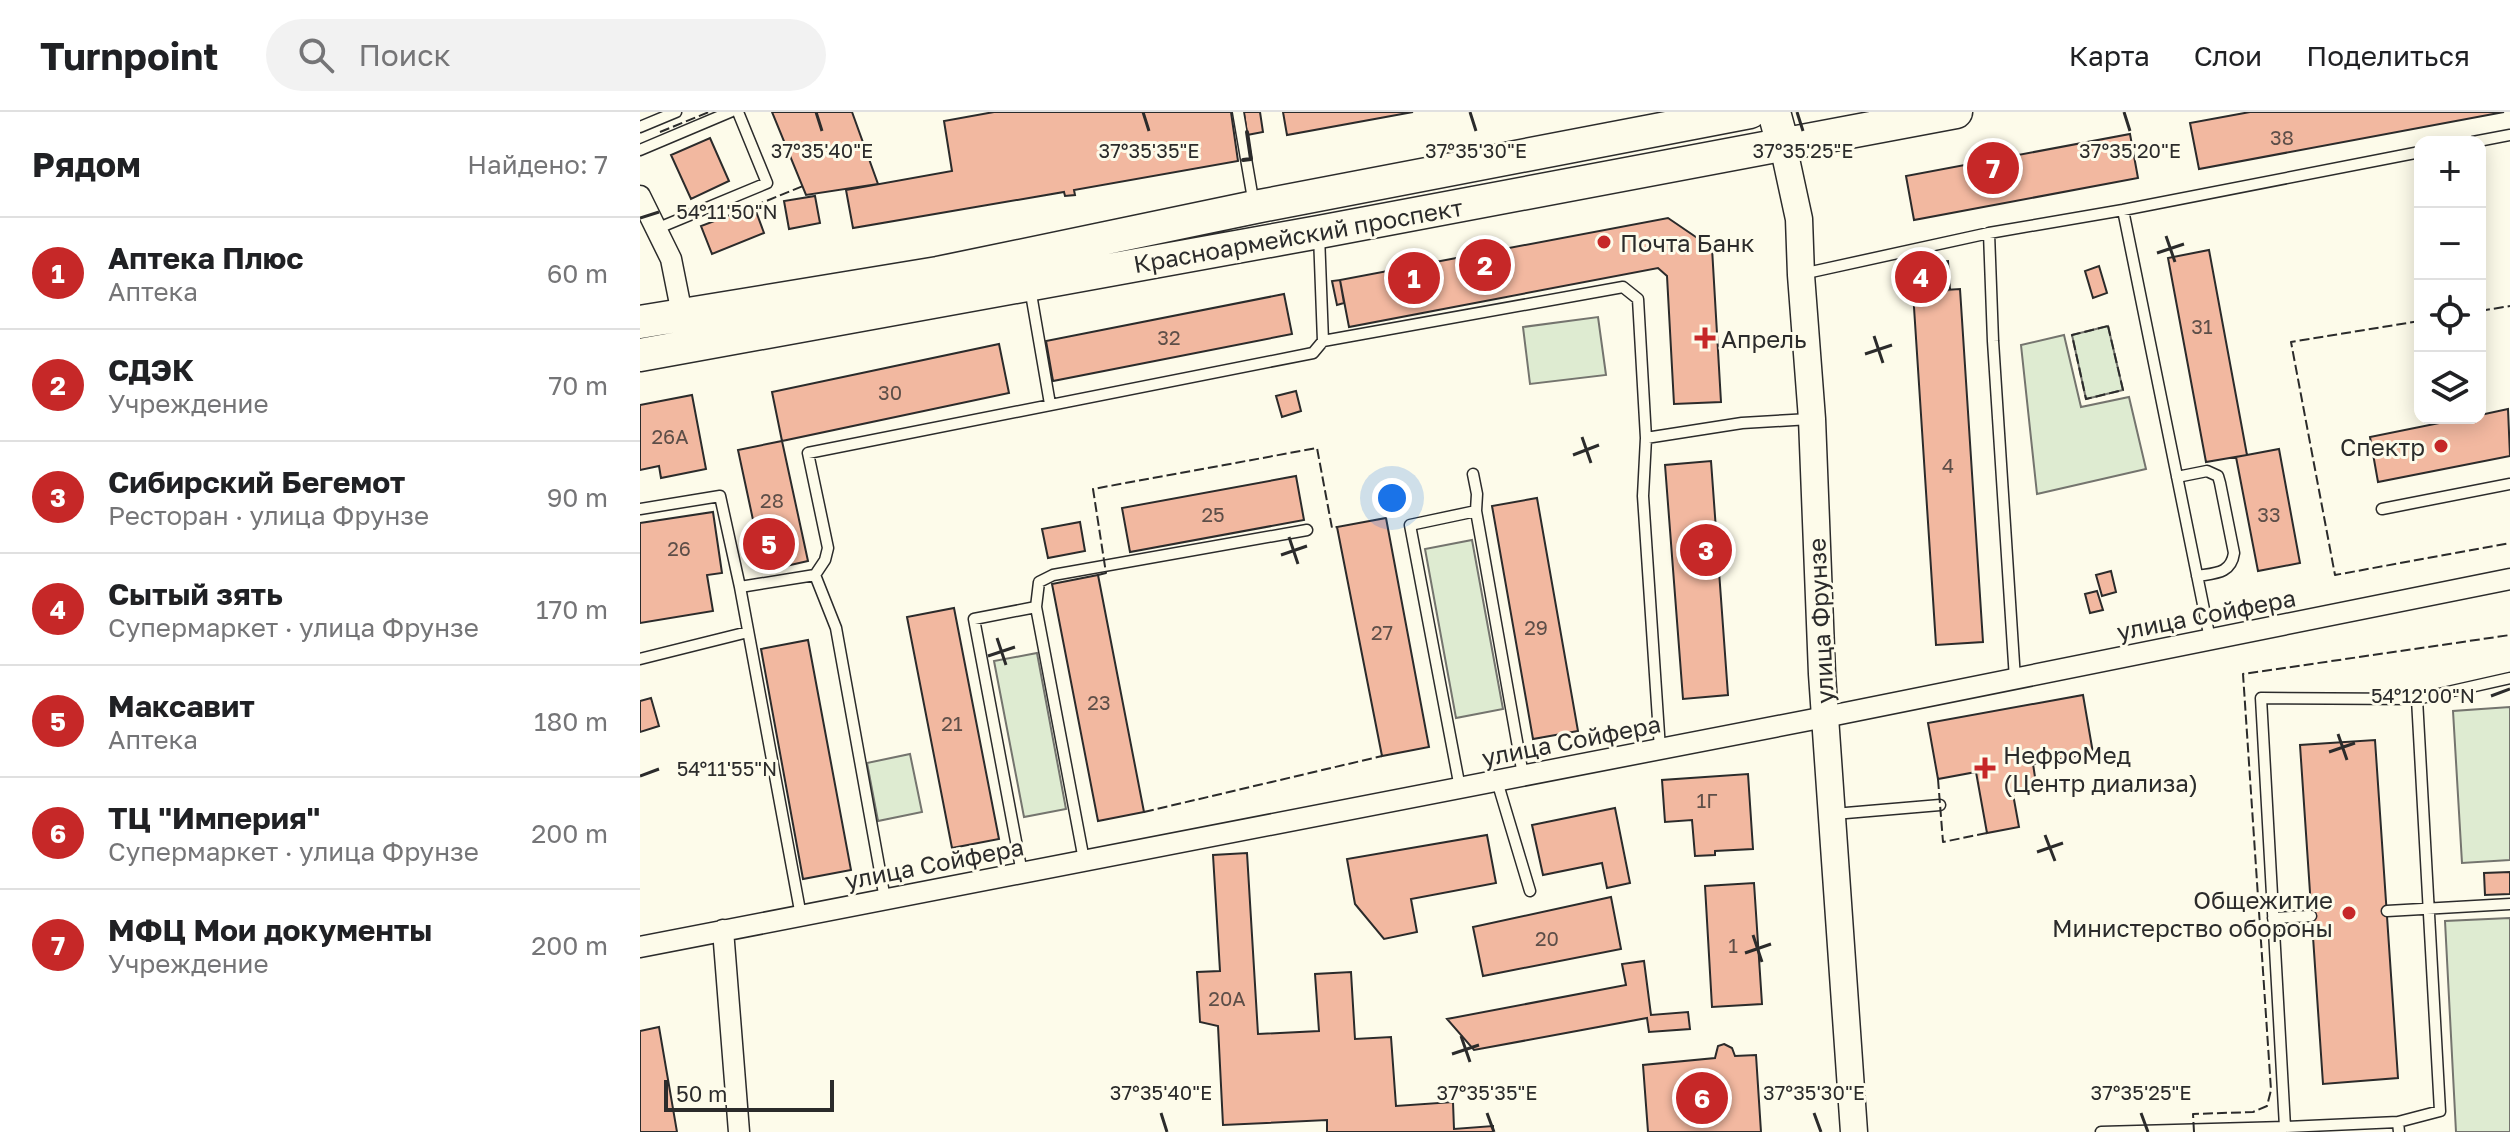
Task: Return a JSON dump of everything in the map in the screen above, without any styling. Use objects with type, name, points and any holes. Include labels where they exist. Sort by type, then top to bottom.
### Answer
[{"type":"main road","name":"Красноармейский проспект","points":[[640,322],[938,273],[1255,207],[1750,112]]},
{"type":"main road","name":"улица Фрунзе","points":[[1774,112],[1783,145]]},
{"type":"main road","name":"Красноармейский проспект","points":[[640,355],[1956,112]]},
{"type":"street","name":"улица Фрунзе","points":[[1783,145],[1799,219],[1812,419],[1825,717],[1854,1132]]},
{"type":"street","points":[[640,196],[671,259],[682,314]]},
{"type":"street","name":"улица Сойфера","points":[[640,947],[1825,717],[2510,579]]},
{"type":"street","points":[[723,930],[739,1132]]},
{"type":"lane","points":[[640,127],[676,112]]},
{"type":"lane","points":[[640,150],[730,112]]},
{"type":"lane","points":[[656,229],[767,183],[738,112]]},
{"type":"lane","points":[[1238,112],[1255,207]]},
{"type":"lane","points":[[2486,140],[2510,135]]},
{"type":"lane","points":[[1801,275],[1989,233],[2414,153]]},
{"type":"lane","points":[[2123,210],[2210,639]]},
{"type":"lane","points":[[1319,232],[1323,341]]},
{"type":"lane","points":[[1989,233],[2015,679]]},
{"type":"lane","points":[[1029,284],[1050,404]]},
{"type":"lane","points":[[740,587],[815,575],[825,560],[828,548],[808,453],[1313,353],[1323,341],[1623,287],[1638,299],[1646,438],[1643,496],[1660,749]]},
{"type":"lane","points":[[1646,438],[1742,423],[1812,419]]},
{"type":"lane","points":[[2177,477],[2214,472],[2218,476],[2223,497],[2234,553],[2232,564],[2225,571],[2197,576]]},
{"type":"lane","points":[[1473,474],[1476,511],[1523,775]]},
{"type":"lane","points":[[2382,509],[2510,484]]},
{"type":"lane","points":[[640,509],[720,496],[740,587],[801,916]]},
{"type":"lane","points":[[1460,788],[1410,525],[1476,511]]},
{"type":"lane","points":[[1084,860],[1036,607],[1039,582],[1053,575],[1307,530]]},
{"type":"lane","points":[[815,575],[836,628],[885,899]]},
{"type":"lane","points":[[1022,873],[974,619],[1036,607]]},
{"type":"lane","points":[[640,659],[748,632]]},
{"type":"lane","points":[[2285,1127],[2261,698],[2417,699],[2510,678]]},
{"type":"lane","points":[[2101,1132],[2399,1127],[2440,1111],[2417,699]]},
{"type":"lane","points":[[1497,781],[1530,891]]},
{"type":"lane","points":[[1832,814],[1940,805]]},
{"type":"lane","points":[[2387,911],[2510,904]]},
{"type":"lane","points":[[2273,918],[2311,916]]},
{"type":"green space","points":[[1598,317],[1606,375],[1530,384],[1523,327]]},
{"type":"green space","points":[[2108,326],[2123,390],[2086,399],[2072,335]]},
{"type":"green space","points":[[2064,335],[2081,407],[2129,397],[2146,469],[2037,494],[2021,345]]},
{"type":"green space","points":[[1472,540],[1503,709],[1456,718],[1425,549]]},
{"type":"green space","points":[[1037,653],[1066,809],[1024,817],[994,661]]},
{"type":"green space","points":[[2510,707],[2510,860],[2462,863],[2453,711]]},
{"type":"green space","points":[[910,754],[922,812],[878,821],[867,763]]},
{"type":"green space","points":[[2510,918],[2510,1132],[2456,1132],[2445,921]]},
{"type":"building","points":[[772,112],[852,112],[878,184],[806,195]]},
{"type":"building","points":[[994,112],[1231,112],[1238,161],[1074,190],[1075,195],[1065,196],[1064,192],[853,228],[846,190],[952,171],[944,121]]},
{"type":"building","points":[[1244,112],[1260,112],[1263,132],[1247,135]]},
{"type":"building","points":[[1283,112],[1413,112],[1287,135]]},
{"type":"building","points":[[2250,112],[2504,112],[2199,169],[2190,123]]},
{"type":"building","points":[[2130,134],[2138,178],[1914,220],[1906,176]]},
{"type":"building","points":[[710,138],[729,181],[691,199],[671,155]]},
{"type":"building","points":[[815,196],[820,223],[789,229],[784,201]]},
{"type":"building","points":[[754,206],[764,233],[712,254],[701,226]]},
{"type":"building","points":[[1668,218],[1712,248],[1721,402],[1674,404],[1667,276],[1658,268],[1349,327],[1340,280]]},
{"type":"building","points":[[2209,250],[2247,455],[2206,462],[2168,258]]},
{"type":"building","points":[[1948,261],[1950,290],[1913,292],[1911,264]]},
{"type":"building","points":[[2099,266],[2107,293],[2093,298],[2085,271]]},
{"type":"building","points":[[1340,280],[1344,303],[1337,305],[1332,281]]},
{"type":"building","points":[[1960,289],[1983,642],[1936,645],[1913,292]]},
{"type":"building","points":[[1284,294],[1292,334],[1053,381],[1046,341]]},
{"type":"building","points":[[999,344],[1009,393],[782,441],[772,392]]},
{"type":"building","points":[[1296,391],[1301,411],[1282,417],[1276,396]]},
{"type":"building","points":[[692,395],[706,469],[661,478],[659,466],[640,470],[640,405]]},
{"type":"building","name":"Спектр","points":[[2508,409],[2510,456],[2378,482],[2370,437],[2434,424],[2486,424],[2486,414]]},
{"type":"building","points":[[782,441],[808,561],[764,571],[738,450]]},
{"type":"building","points":[[2279,449],[2300,563],[2258,571],[2236,457]]},
{"type":"building","points":[[1711,461],[1728,695],[1683,699],[1665,465]]},
{"type":"building","points":[[1296,476],[1304,520],[1130,552],[1122,508]]},
{"type":"building","points":[[1537,498],[1578,731],[1533,739],[1492,506]]},
{"type":"building","points":[[713,512],[722,573],[707,575],[713,611],[640,623],[640,523]]},
{"type":"building","points":[[1386,518],[1429,747],[1382,756],[1337,527]]},
{"type":"building","points":[[1080,522],[1085,551],[1048,558],[1042,529]]},
{"type":"building","points":[[2111,571],[2116,592],[2102,596],[2096,575]]},
{"type":"building","points":[[1098,575],[1144,812],[1098,821],[1052,584]]},
{"type":"building","points":[[2097,591],[2103,610],[2090,613],[2085,594]]},
{"type":"building","points":[[954,608],[999,839],[952,848],[907,617]]},
{"type":"building","points":[[808,640],[851,870],[803,879],[761,649]]},
{"type":"building","name":"НефроМед (Центр диализа)","points":[[2083,695],[2093,753],[2033,764],[2037,790],[2013,794],[2019,827],[1987,833],[1976,772],[1938,779],[1928,723]]},
{"type":"building","points":[[651,698],[659,726],[640,732],[640,701]]},
{"type":"building","name":"Общежитие Министерство обороны","points":[[2375,740],[2398,1078],[2323,1084],[2300,745]]},
{"type":"building","points":[[1748,774],[1753,849],[1715,851],[1715,855],[1695,856],[1692,820],[1665,822],[1662,780]]},
{"type":"building","points":[[1615,808],[1630,883],[1607,888],[1602,863],[1543,875],[1532,825]]},
{"type":"building","points":[[1487,835],[1496,883],[1411,899],[1417,932],[1384,939],[1355,904],[1347,859]]},
{"type":"building","points":[[1247,853],[1258,1034],[1319,1031],[1315,974],[1351,972],[1355,1039],[1391,1037],[1396,1106],[1453,1102],[1454,1129],[1493,1126],[1493,1132],[1327,1132],[1327,1120],[1223,1125],[1218,1026],[1200,1022],[1197,972],[1220,971],[1213,855]]},
{"type":"building","points":[[2510,872],[2510,894],[2485,895],[2484,873]]},
{"type":"building","points":[[1754,883],[1762,1004],[1712,1007],[1705,886]]},
{"type":"building","points":[[1611,897],[1621,949],[1483,976],[1473,927]]},
{"type":"building","points":[[1644,961],[1651,1015],[1688,1012],[1690,1029],[1649,1032],[1647,1018],[1474,1050],[1447,1019],[1626,985],[1622,964]]},
{"type":"building","points":[[659,1027],[677,1132],[640,1132],[640,1031]]},
{"type":"building","points":[[1724,1044],[1732,1048],[1735,1056],[1756,1055],[1761,1132],[1648,1132],[1643,1065],[1715,1058],[1718,1046]]},
{"type":"fence","points":[[660,132],[709,112]]},
{"type":"fence","points":[[754,206],[803,186]]},
{"type":"fence","points":[[2486,310],[2510,306]]},
{"type":"fence","points":[[2414,322],[2291,342],[2335,575],[2510,543]]},
{"type":"fence","points":[[2108,326],[2123,390],[2086,399],[2072,335],[2108,326]]},
{"type":"fence","points":[[1098,575],[1106,573],[1093,489],[1317,448],[1332,528],[1337,527]]},
{"type":"fence","points":[[2194,1132],[2193,1114],[2253,1112],[2267,1106],[2271,1090],[2243,674],[2510,635]]},
{"type":"fence","points":[[1144,812],[1382,756]]},
{"type":"fence","points":[[1938,779],[1943,842],[1987,833]]},
{"type":"wall","points":[[1243,160],[1251,159],[1247,132]]},
{"type":"place","name":"МФЦ Мои документы","points":[[1993,168]]},
{"type":"place","name":"Почта Банк","points":[[1604,242]]},
{"type":"place","name":"СДЭК","points":[[1485,265]]},
{"type":"place","name":"Сытый зять","points":[[1921,277]]},
{"type":"place","name":"Аптека Плюс","points":[[1414,278]]},
{"type":"place","name":"Апрель","points":[[1705,338]]},
{"type":"place","name":"Спектр","points":[[2441,446]]},
{"type":"place","name":"Максавит","points":[[769,544]]},
{"type":"place","name":"Сибирский Бегемот","points":[[1706,550]]},
{"type":"place","name":"НефроМед (Центр диализа)","points":[[1985,768]]},
{"type":"place","name":"Общежитие Министерство обороны","points":[[2349,913]]},
{"type":"place","name":"ТЦ \"Империя\"","points":[[1702,1098]]}]
